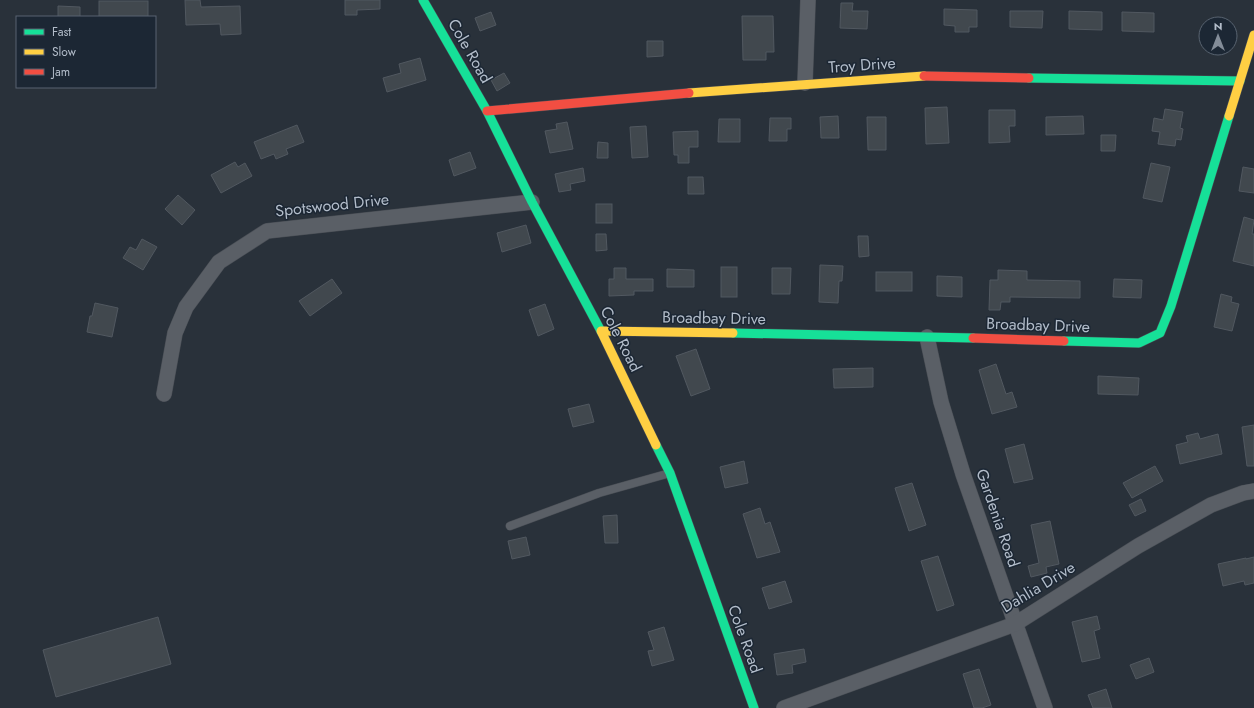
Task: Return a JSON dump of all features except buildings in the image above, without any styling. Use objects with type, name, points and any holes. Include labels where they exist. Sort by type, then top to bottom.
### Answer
[{"type":"street","name":"Cole Road","points":[[423,0],[487,111],[532,202],[601,331],[670,473],[754,708]]},
{"type":"street","points":[[804,83],[808,0]]},
{"type":"street","name":"Broadbay Drive","points":[[601,331],[927,337],[1139,343],[1160,333],[1171,306],[1254,35]]},
{"type":"street","name":"Troy Drive","points":[[487,111],[804,83],[920,76],[1240,81]]},
{"type":"street","name":"Spotswood Drive","points":[[164,394],[175,333],[186,307],[219,262],[267,231],[532,202]]},
{"type":"street","name":"Gardenia Road","points":[[927,337],[945,416],[1045,708]]},
{"type":"street","name":"Dahlia Drive","points":[[784,708],[1015,624],[1138,546],[1211,505],[1254,491]]},
{"type":"lane","points":[[510,526],[599,493],[670,473]]},
{"type":"traffic: fast","points":[[423,0],[487,111],[532,202],[602,333]]},
{"type":"traffic: fast","points":[[1029,78],[1240,81]]},
{"type":"traffic: fast","points":[[1064,341],[1139,343],[1160,333],[1171,306],[1229,116]]},
{"type":"traffic: fast","points":[[733,333],[973,338]]},
{"type":"traffic: fast","points":[[656,445],[670,473],[754,708]]},
{"type":"traffic: slow","points":[[1229,116],[1254,35]]},
{"type":"traffic: slow","points":[[689,93],[924,76]]},
{"type":"traffic: slow","points":[[601,331],[733,333]]},
{"type":"traffic: slow","points":[[602,333],[656,445]]},
{"type":"traffic: jam","points":[[924,76],[1029,78]]},
{"type":"traffic: jam","points":[[487,111],[689,93]]},
{"type":"traffic: jam","points":[[973,338],[1064,341]]}]
